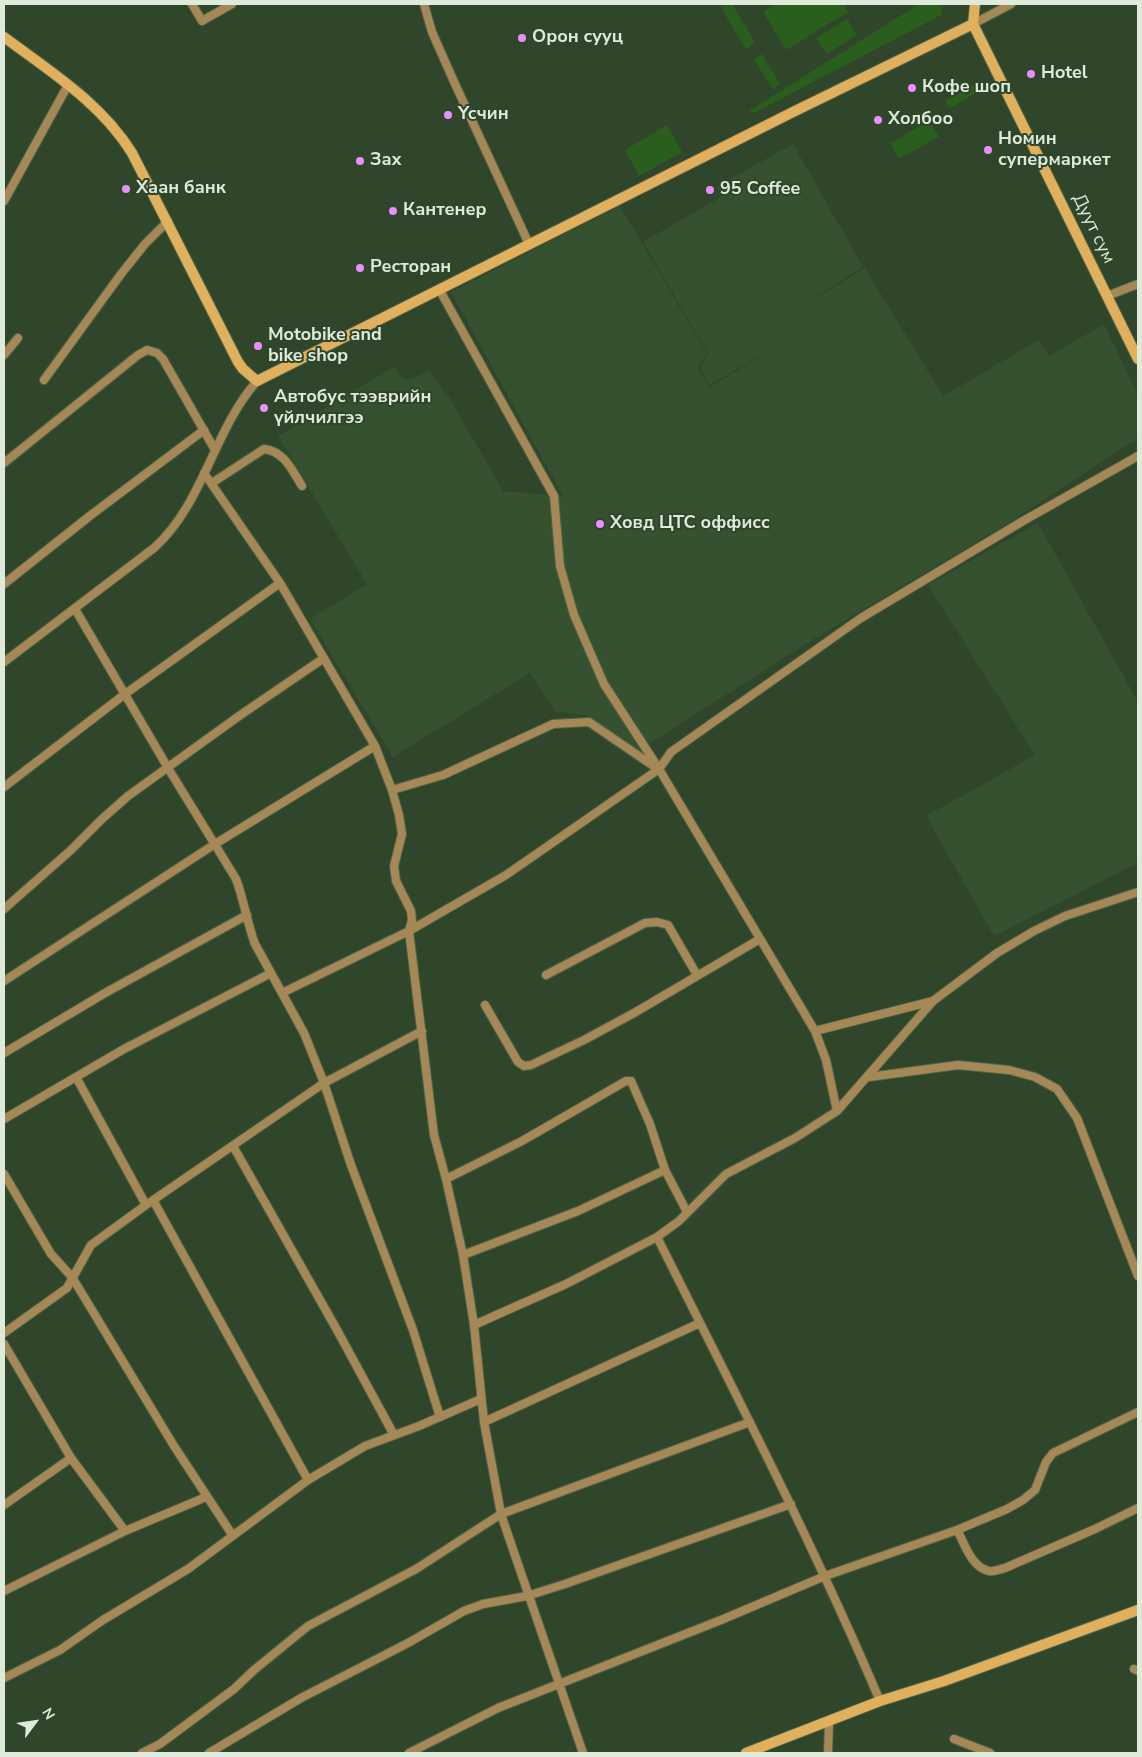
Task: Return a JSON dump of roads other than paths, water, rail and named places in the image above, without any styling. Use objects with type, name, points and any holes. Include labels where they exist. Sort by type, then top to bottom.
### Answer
[{"type":"street","points":[[192,4],[202,21],[232,4]]},
{"type":"street","points":[[424,4],[432,32],[529,244]]},
{"type":"street","name":"Дуут сум","points":[[974,4],[974,24],[1138,359]]},
{"type":"street","points":[[4,662],[166,537],[183,515],[236,408],[257,381],[1011,4]]},
{"type":"street","points":[[4,37],[68,85],[103,115],[121,136],[168,221],[238,362],[257,381]]},
{"type":"street","points":[[4,201],[68,85]]},
{"type":"street","points":[[44,380],[120,274],[145,244],[168,221]]},
{"type":"street","points":[[1107,296],[1138,284]]},
{"type":"street","points":[[439,289],[554,496],[560,566],[574,615],[604,684],[659,769],[815,1031],[826,1060],[838,1111]]},
{"type":"street","points":[[4,355],[18,338]]},
{"type":"street","points":[[4,463],[138,355],[147,350],[157,353],[163,360],[215,450]]},
{"type":"street","points":[[4,584],[91,515],[204,430]]},
{"type":"street","points":[[212,483],[264,449],[274,450],[286,461],[302,486]]},
{"type":"street","points":[[282,992],[409,931],[506,875],[659,769],[670,752],[861,618],[1023,521],[1138,456]]},
{"type":"street","points":[[204,472],[280,584],[324,658],[375,746],[392,790],[402,834],[394,866],[396,881],[411,911],[412,920],[409,931],[434,1134],[463,1255],[474,1326],[484,1422],[501,1514],[527,1596],[582,1753]]},
{"type":"street","points":[[4,787],[125,694],[280,584]]},
{"type":"street","points":[[75,609],[168,768],[236,879],[242,894],[249,929],[255,944],[304,1033],[324,1083],[351,1165],[414,1330],[440,1417]]},
{"type":"street","points":[[4,909],[71,850],[128,796],[239,716],[324,658]]},
{"type":"street","points":[[392,790],[443,776],[553,724],[589,722],[659,769]]},
{"type":"street","points":[[4,981],[215,844],[375,746]]},
{"type":"street","points":[[474,1326],[566,1284],[658,1237],[679,1221],[726,1174],[795,1138],[838,1111],[933,1001],[983,963],[1034,931],[1065,916],[1138,892]]},
{"type":"street","points":[[4,1052],[105,993],[247,915]]},
{"type":"street","points":[[546,975],[645,923],[657,922],[668,925],[697,975]]},
{"type":"street","points":[[485,1005],[518,1062],[524,1066],[531,1065],[584,1040],[634,1013],[760,939]]},
{"type":"street","points":[[4,1119],[124,1049],[271,973]]},
{"type":"street","points":[[815,1031],[933,1001]]},
{"type":"street","points":[[4,1333],[67,1288],[72,1276],[91,1246],[146,1205],[324,1083],[422,1031]]},
{"type":"street","points":[[869,1076],[958,1065],[1008,1070],[1035,1077],[1057,1089],[1077,1118],[1138,1276]]},
{"type":"street","points":[[76,1077],[146,1205]]},
{"type":"street","points":[[446,1179],[522,1141],[626,1081],[631,1082],[650,1124],[665,1170],[687,1212]]},
{"type":"street","points":[[233,1146],[394,1435]]},
{"type":"street","points":[[463,1255],[578,1211],[665,1170]]},
{"type":"street","points":[[4,1174],[51,1254],[72,1276],[206,1497],[233,1536]]},
{"type":"street","points":[[153,1200],[308,1480]]},
{"type":"street","points":[[658,1237],[825,1576],[880,1701]]},
{"type":"street","points":[[484,1422],[700,1323]]},
{"type":"street","points":[[4,1344],[71,1458],[125,1531]]},
{"type":"street","points":[[4,1678],[60,1650],[104,1620],[188,1569],[308,1480],[364,1446],[481,1399]]},
{"type":"street","points":[[409,1753],[498,1708],[825,1576],[957,1530],[1008,1509],[1024,1500],[1035,1490],[1046,1462],[1054,1453],[1138,1412]]},
{"type":"street","points":[[142,1753],[160,1744],[234,1689],[254,1670],[308,1626],[416,1569],[501,1514],[750,1422]]},
{"type":"street","points":[[4,1505],[71,1458]]},
{"type":"street","points":[[4,1591],[125,1531],[206,1497]]},
{"type":"street","points":[[209,1753],[301,1698],[408,1643],[464,1611],[483,1604],[527,1596],[790,1504]]},
{"type":"street","points":[[957,1530],[973,1561],[979,1567],[990,1571],[1005,1568],[1138,1508]]},
{"type":"street","points":[[746,1753],[880,1701],[944,1681],[1138,1610]]},
{"type":"street","points":[[828,1722],[828,1753]]},
{"type":"street","points":[[954,1739],[990,1753]]},
{"type":"place","name":"Орон сууц","points":[[522,38]]},
{"type":"place","name":"Hotel","points":[[1031,74]]},
{"type":"place","name":"Кофе шоп","points":[[912,88]]},
{"type":"place","name":"Үсчин","points":[[448,115]]},
{"type":"place","name":"Холбоо","points":[[878,120]]},
{"type":"place","name":"Номин супермаркет","points":[[988,150]]},
{"type":"place","name":"Зах","points":[[360,161]]},
{"type":"place","name":"Хаан банк","points":[[126,189]]},
{"type":"place","name":"95 Coffee","points":[[710,190]]},
{"type":"place","name":"Кантенер","points":[[393,211]]},
{"type":"place","name":"Ресторан","points":[[360,268]]},
{"type":"place","name":"Motobike and bike shop","points":[[258,346]]},
{"type":"place","name":"Автобус тээврийн үйлчилгээ","points":[[264,408]]},
{"type":"place","name":"Ховд ЦТС оффисс","points":[[600,524]]}]
